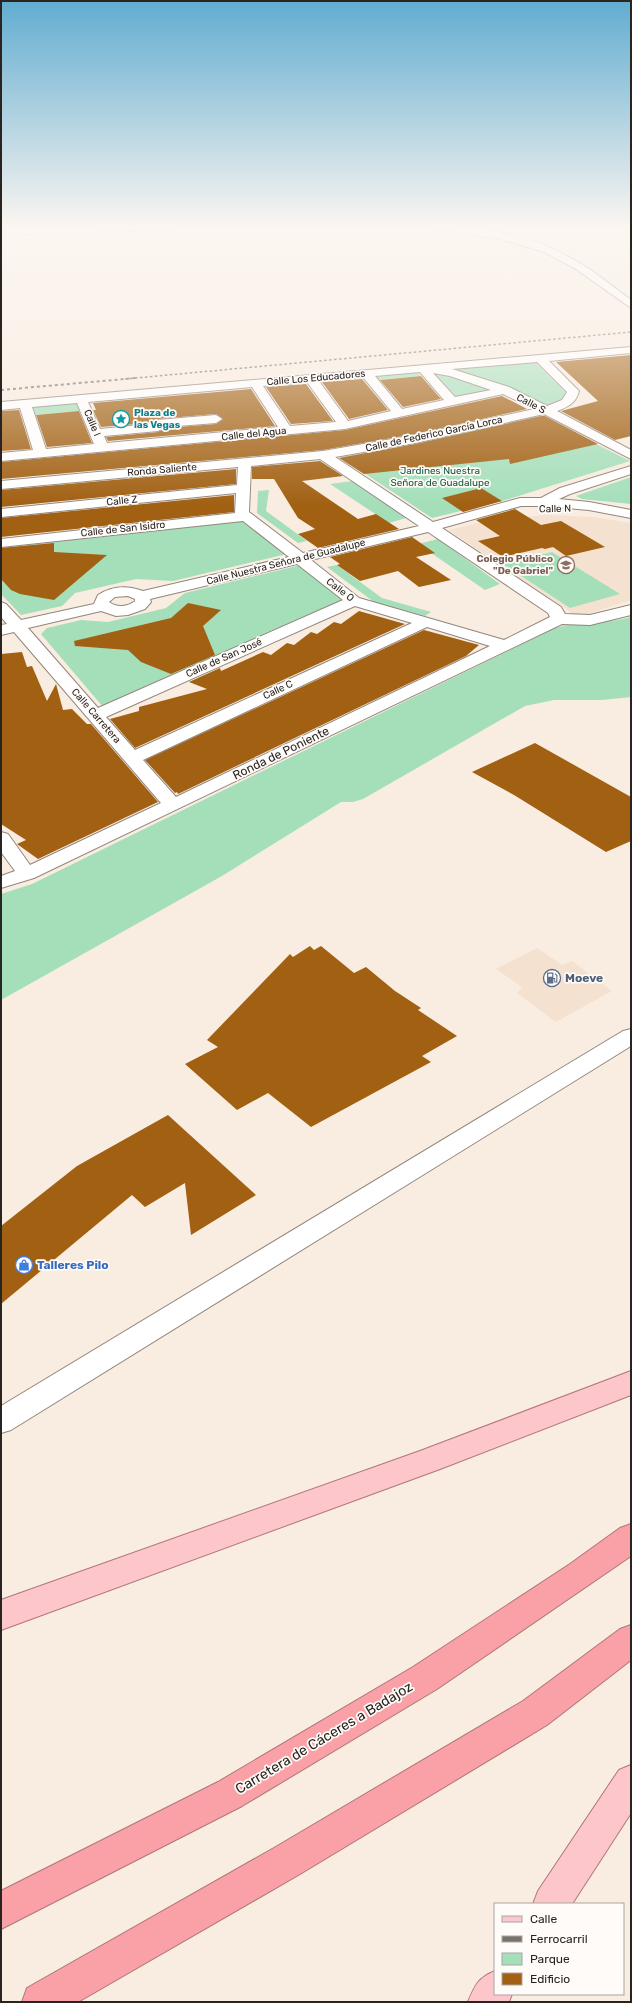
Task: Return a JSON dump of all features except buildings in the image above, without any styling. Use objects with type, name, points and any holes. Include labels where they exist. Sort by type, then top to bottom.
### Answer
[{"type":"highway","name":"Carretera de Cáceres a Badajoz","points":[[1,1910],[230,1794],[425,1678],[581,1574],[631,1538]]},
{"type":"highway","points":[[41,2002],[287,1861],[535,1713],[631,1640]]},
{"type":"main road","points":[[1,1615],[430,1460],[631,1383]]},
{"type":"main road","points":[[552,1903],[631,1782]]},
{"type":"main road","points":[[487,2002],[494,1992]]},
{"type":"street","name":"Calle Los Educadores","points":[[1,406],[141,393],[203,397],[255,383],[631,350]]},
{"type":"street","name":"Calle de Federico García Lorca","points":[[317,456],[408,441],[544,410],[569,401],[573,391],[540,358]]},
{"type":"street","name":"Calle S","points":[[425,368],[454,374],[505,390],[631,455]]},
{"type":"street","points":[[425,368],[425,371],[452,402]]},
{"type":"street","points":[[366,373],[399,413]]},
{"type":"street","points":[[310,378],[346,425]]},
{"type":"street","points":[[255,383],[290,430],[317,456],[429,527],[554,610],[559,619],[590,620],[631,610]]},
{"type":"street","name":"Calle del Agua","points":[[5,457],[346,425],[505,390]]},
{"type":"street","points":[[141,393],[166,442]]},
{"type":"street","points":[[203,397],[226,437]]},
{"type":"street","name":"Calle I","points":[[81,399],[102,448]]},
{"type":"street","points":[[25,404],[47,453],[66,479]]},
{"type":"street","points":[[96,433],[216,419]]},
{"type":"street","points":[[617,448],[631,443]]},
{"type":"street","name":"Ronda Saliente","points":[[1,485],[317,456]]},
{"type":"street","points":[[1,471],[5,457]]},
{"type":"street","points":[[245,462],[242,513],[246,516]]},
{"type":"street","name":"Calle Nuestra Señora de Guadalupe","points":[[544,505],[558,495],[631,470]]},
{"type":"street","name":"Calle Z","points":[[1,513],[244,488]]},
{"type":"street","name":"Calle Nuestra Señora de Guadalupe","points":[[558,495],[570,504]]},
{"type":"street","name":"Calle Nuestra Señora de Guadalupe","points":[[18,626],[103,606],[101,603],[102,598],[111,593],[129,592],[142,596],[429,527],[520,502],[544,505],[570,504],[631,514]]},
{"type":"street","name":"Calle N","points":[[544,505],[631,514]]},
{"type":"street","name":"Calle de San Isidro","points":[[1,543],[246,516]]},
{"type":"street","name":"Calle O","points":[[246,516],[354,601],[424,623],[505,645]]},
{"type":"street","name":"Calle de San José","points":[[95,715],[354,601]]},
{"type":"street","name":"Calle Carretera","points":[[1,607],[173,805]]},
{"type":"street","name":"Ronda de Poniente","points":[[1,882],[27,874],[559,619]]},
{"type":"street","name":"Calle C","points":[[132,758],[424,623]]},
{"type":"street","points":[[1,630],[18,626]]},
{"type":"street","points":[[1,838],[27,874]]},
{"type":"street","points":[[1,1421],[631,1036]]},
{"type":"shaded area","name":"Colegio Público \"De Gabriel\"","points":[[549,515],[592,517],[631,523],[631,600],[578,617],[449,530],[498,518]]},
{"type":"shaded area","name":"Moeve","points":[[537,948],[562,965],[572,961],[612,991],[556,1022],[517,993],[522,987],[496,969]]},
{"type":"green space","points":[[534,361],[565,392],[564,397],[557,402],[546,405],[504,385],[448,369]]},
{"type":"green space","points":[[417,372],[421,376],[377,380],[373,376]]},
{"type":"green space","points":[[433,372],[489,388],[490,391],[460,397],[456,396]]},
{"type":"green space","points":[[78,403],[81,411],[34,415],[31,407]]},
{"type":"green space","name":"Jardines Nuestra Señora de Guadalupe","points":[[540,416],[630,461],[502,501],[432,518],[340,457],[400,447]]},
{"type":"green space","points":[[631,477],[631,504],[582,499],[576,496]]},
{"type":"green space","points":[[352,481],[406,518],[389,523],[330,484]]},
{"type":"green space","points":[[269,490],[266,511],[307,541],[298,543],[257,513],[258,491]]},
{"type":"green space","points":[[243,521],[287,554],[173,581],[136,579],[75,593],[62,606],[21,615],[1,594],[1,548]]},
{"type":"green space","points":[[438,539],[500,584],[485,590],[418,544]]},
{"type":"green space","points":[[552,552],[620,594],[570,608],[503,564]]},
{"type":"green space","points":[[301,565],[348,602],[103,707],[41,634],[47,628],[81,620],[108,622],[166,608],[185,593]]},
{"type":"green space","points":[[337,565],[382,598],[431,612],[425,616],[374,602],[327,567]]},
{"type":"green space","points":[[631,617],[631,697],[602,700],[554,700],[525,706],[363,799],[353,802],[341,802],[222,876],[1,1000],[1,894],[32,884],[555,628],[574,624],[612,621]]},
{"type":"railway","points":[[131,378],[631,332]]},
{"type":"railway","points":[[1,390],[131,378]]},
{"type":"railway","points":[[125,379],[131,378]]},
{"type":"railway","points":[[131,378],[136,378]]},
{"type":"place","name":"Plaza de las Vegas","points":[[121,419]]},
{"type":"place","name":"Colegio Público \"De Gabriel\"","points":[[566,565]]},
{"type":"place","name":"Moeve","points":[[552,978]]},
{"type":"place","name":"Talleres Pilo","points":[[24,1265]]}]
